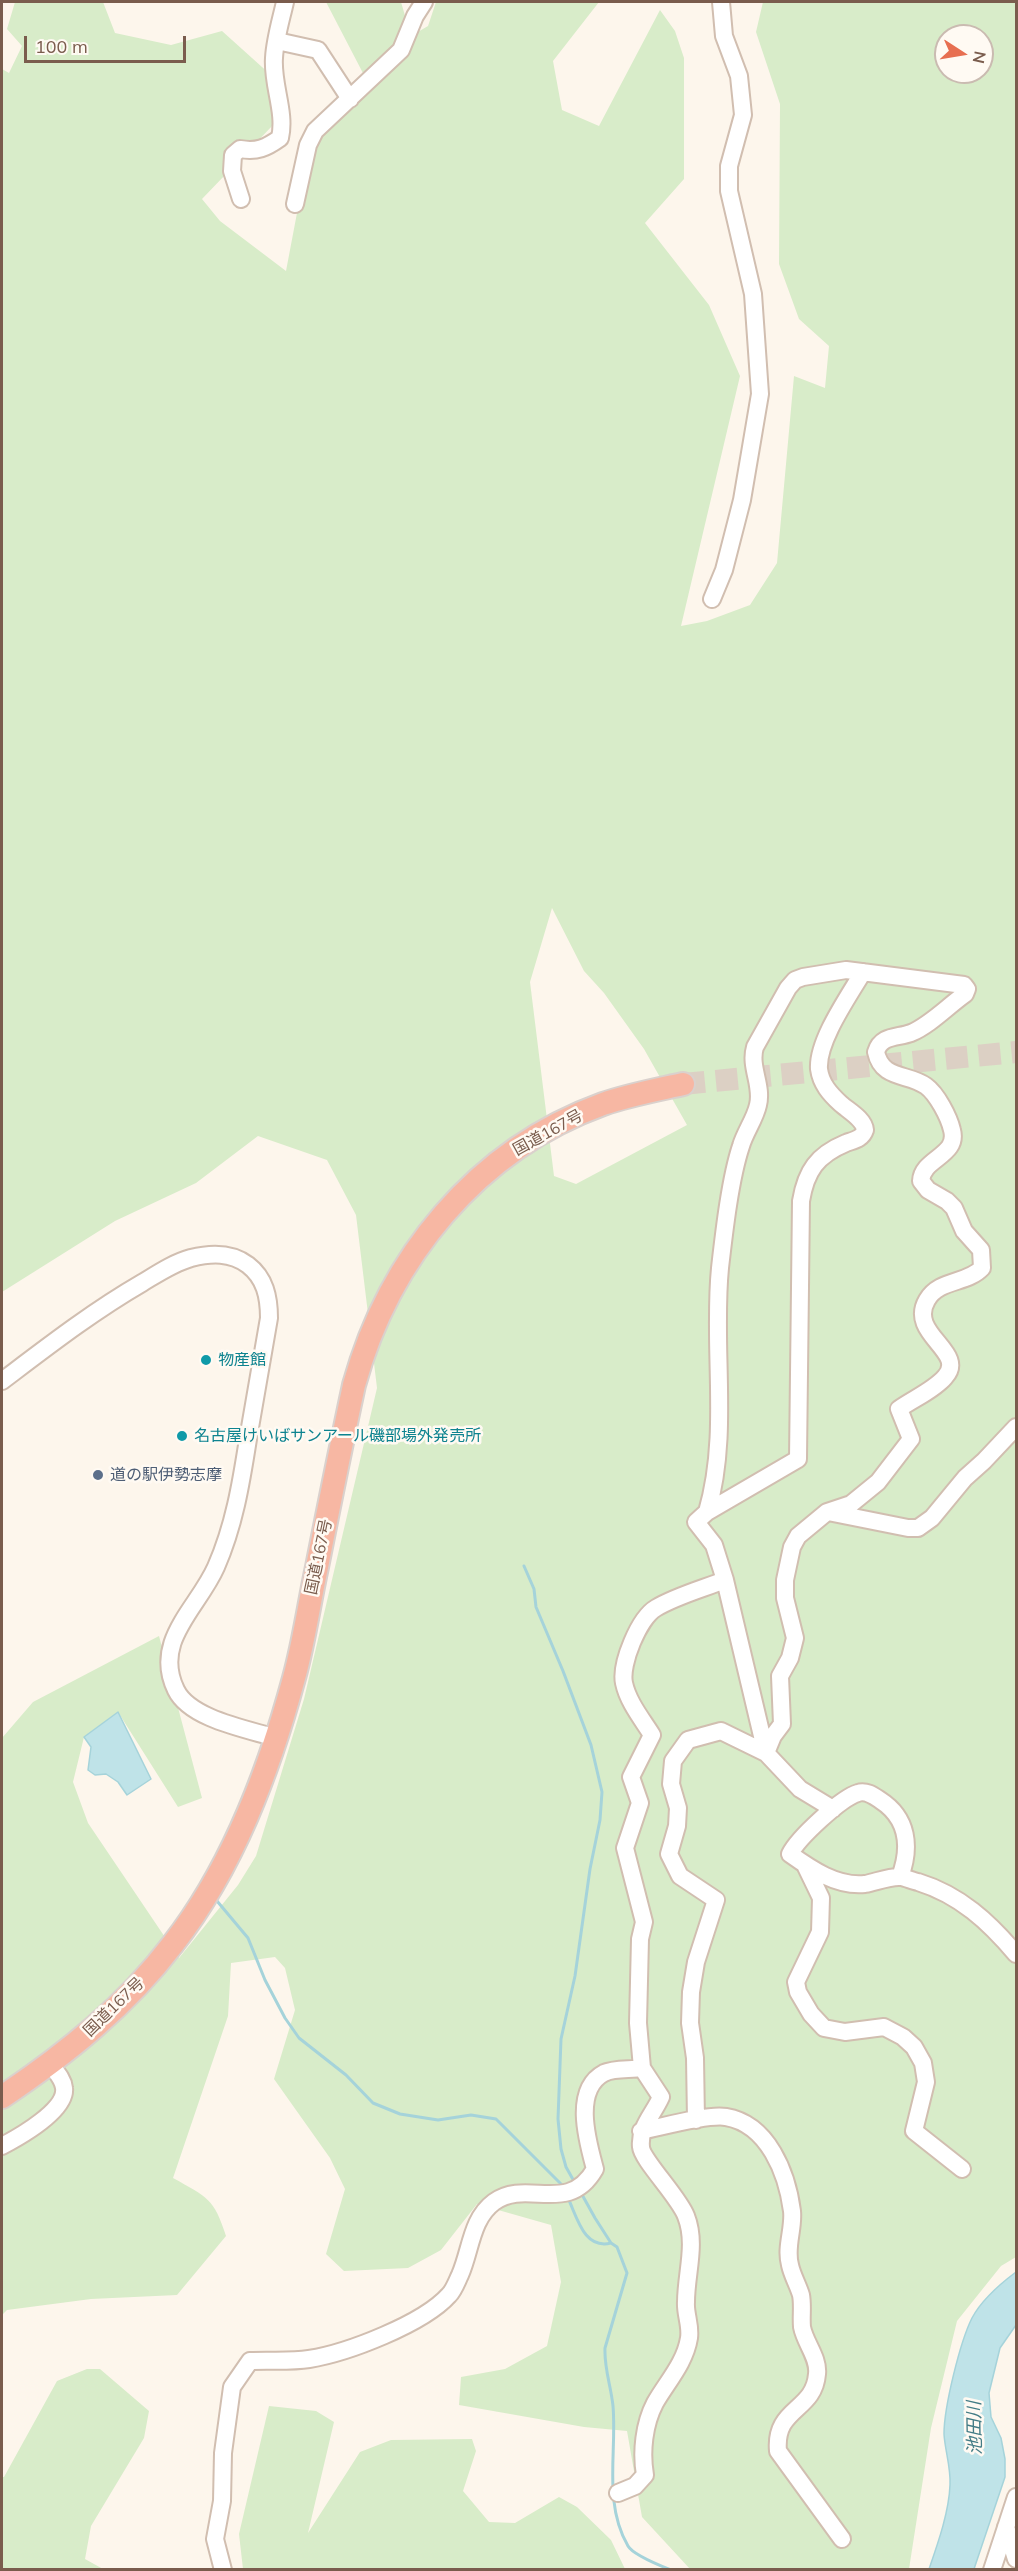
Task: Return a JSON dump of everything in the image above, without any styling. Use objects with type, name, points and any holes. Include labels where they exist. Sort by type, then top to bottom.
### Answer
[{"type":"highway","name":"国道167号","points":[[2,2097],[50,2064],[115,2009],[175,1942],[217,1877],[252,1804],[276,1738],[294,1677],[354,1385],[374,1323],[418,1244],[457,1200],[503,1160],[552,1127],[603,1104],[682,1084]]},
{"type":"street","points":[[242,199],[232,171],[233,155],[240,149],[254,151],[267,147],[280,138],[283,125],[275,91],[274,58],[285,2]]},
{"type":"street","points":[[295,204],[308,145],[315,131],[401,50],[415,16],[424,2]]},
{"type":"street","points":[[711,599],[724,570],[742,500],[741,493],[760,394],[753,294],[729,190],[729,166],[743,115],[739,75],[724,36],[721,2]]},
{"type":"street","points":[[277,41],[318,50],[350,99]]},
{"type":"street","points":[[707,1512],[714,1489],[717,1439],[720,1268],[736,1164],[759,1104],[760,1093],[752,1057],[755,1047],[795,980],[802,977],[846,970],[958,983],[967,989],[965,994],[914,1032],[880,1042],[876,1052],[882,1066],[889,1072],[920,1083],[932,1091],[952,1127],[950,1147],[923,1171],[921,1181],[928,1190],[951,1204],[964,1231],[981,1250],[984,1262],[979,1271],[944,1285],[932,1292],[926,1301],[922,1321],[926,1330],[950,1357],[950,1367],[946,1376],[899,1409],[911,1439],[905,1449],[888,1472],[867,1492],[851,1504],[827,1512],[798,1536],[792,1546],[785,1580],[785,1598],[795,1638],[790,1658],[780,1676],[782,1724],[773,1736],[766,1753]]},
{"type":"street","points":[[766,1753],[725,1580],[714,1545],[696,1522],[707,1512],[798,1459],[803,1188],[811,1167],[821,1156],[861,1137],[865,1130],[863,1122],[833,1097],[824,1085],[819,1061],[837,1017],[863,972]]},
{"type":"street","points":[[2,1381],[103,1306],[189,1258],[225,1254],[242,1261],[256,1271],[269,1302],[269,1318],[235,1517],[215,1570],[181,1622],[171,1644],[168,1662],[177,1693],[190,1707],[207,1716],[276,1738]]},
{"type":"street","points":[[827,1512],[908,1528],[918,1527],[932,1518],[965,1478],[1017,1427]]},
{"type":"street","points":[[618,2493],[635,2486],[645,2475],[643,2446],[650,2415],[685,2355],[690,2337],[690,2322],[685,2304],[691,2255],[686,2216],[673,2193],[641,2150],[641,2131],[661,2097],[642,2068],[638,2023],[640,1939],[644,1922],[625,1848],[640,1803],[631,1777],[652,1735],[632,1704],[623,1681],[629,1650],[639,1627],[654,1609],[725,1580]]},
{"type":"street","points":[[696,2120],[695,2058],[690,2023],[691,1992],[696,1962],[716,1900],[680,1876],[669,1854],[677,1826],[678,1808],[671,1784],[673,1761],[688,1740],[721,1731],[766,1753],[800,1789],[833,1809]]},
{"type":"street","points":[[900,1877],[907,1848],[901,1819],[877,1798],[863,1792],[833,1809],[796,1842],[790,1854],[805,1865],[840,1881],[861,1884],[900,1877],[932,1886],[962,1902],[992,1926],[1017,1954]]},
{"type":"street","points":[[805,1865],[821,1898],[820,1932],[796,1982],[798,1992],[811,2014],[824,2028],[845,2032],[884,2027],[914,2047],[923,2063],[926,2082],[914,2131],[962,2169]]},
{"type":"street","points":[[2,2146],[45,2118],[63,2098],[64,2088],[60,2077],[50,2064]]},
{"type":"street","points":[[224,2570],[215,2538],[222,2501],[223,2452],[232,2387],[250,2361],[306,2359],[331,2355],[373,2339],[422,2315],[450,2294],[460,2273],[480,2214],[496,2200],[527,2192],[545,2196],[559,2195],[586,2183],[595,2169],[583,2122],[592,2086],[604,2073],[642,2068]]},
{"type":"street","points":[[641,2131],[724,2117],[743,2122],[756,2131],[768,2145],[789,2188],[792,2215],[788,2254],[801,2296],[802,2328],[818,2372],[811,2394],[785,2417],[780,2428],[778,2451],[842,2539]]},
{"type":"street","points":[[992,2570],[1017,2497]]},
{"type":"street","points":[[1006,2527],[1017,2559]]},
{"type":"green space","points":[[15,2],[103,2],[115,33],[171,45],[222,31],[282,85],[274,124],[202,199],[220,221],[286,271],[308,155],[365,77],[326,2],[401,2],[411,36],[428,26],[436,2],[599,2],[553,61],[562,110],[599,126],[660,10],[675,31],[684,58],[684,179],[645,223],[709,305],[740,376],[681,626],[707,621],[750,605],[777,563],[794,376],[825,388],[829,346],[799,319],[779,264],[780,104],[756,32],[763,2],[1016,2],[1016,2257],[1001,2266],[957,2321],[931,2428],[909,2569],[690,2569],[642,2517],[627,2431],[584,2427],[459,2405],[461,2377],[505,2369],[547,2346],[561,2282],[551,2225],[477,2204],[441,2250],[408,2268],[344,2271],[326,2254],[345,2189],[330,2158],[274,2079],[295,2010],[285,1968],[275,1957],[231,1963],[228,2016],[173,2178],[208,2200],[222,2223],[226,2236],[177,2295],[91,2299],[7,2310],[2,2315],[2,1738],[33,1702],[159,1636],[202,1798],[178,1807],[118,1712],[84,1737],[73,1782],[88,1823],[179,1958],[238,1885],[256,1856],[304,1699],[377,1388],[356,1215],[327,1160],[258,1136],[196,1183],[115,1221],[2,1292],[2,69],[9,73],[22,46],[7,29]],"holes":[[[552,908],[584,971],[604,993],[644,1049],[687,1125],[576,1184],[554,1176],[530,982]]]},
{"type":"green space","points":[[87,2369],[100,2369],[149,2411],[144,2438],[91,2526],[85,2559],[103,2569],[2,2569],[2,2477],[57,2381]]},
{"type":"green space","points":[[269,2406],[316,2411],[334,2422],[308,2533],[360,2452],[391,2440],[472,2439],[476,2451],[463,2491],[489,2522],[515,2523],[559,2497],[577,2507],[611,2540],[625,2569],[243,2569],[239,2534]]},
{"type":"water","points":[[118,1712],[151,1779],[127,1795],[118,1782],[106,1774],[95,1775],[88,1770],[91,1747],[84,1737]]},
{"type":"water","name":"池田川","points":[[1016,2272],[1016,2325],[1000,2348],[989,2393],[991,2417],[1001,2438],[1005,2459],[1005,2477],[974,2569],[929,2569],[948,2506],[950,2478],[944,2434],[958,2358],[967,2329],[976,2311],[992,2292]]},
{"type":"waterway","points":[[524,1566],[534,1589],[536,1607],[591,1745],[602,1792],[600,1820],[590,1869],[575,1976],[561,2039],[558,2119],[561,2149],[566,2167],[575,2183]]},
{"type":"waterway","points":[[217,1901],[248,1938],[265,1980],[285,2018],[299,2038],[346,2075],[373,2103],[400,2114],[438,2120],[471,2115],[496,2119],[563,2186]]},
{"type":"waterway","points":[[580,2191],[611,2243],[617,2247],[627,2273],[605,2348],[614,2424],[613,2495],[620,2530],[628,2546],[635,2553],[671,2570]]},
{"type":"waterway","points":[[568,2198],[578,2222],[588,2237],[594,2242],[611,2243]]},
{"type":"tunnel","points":[[683,1084],[1016,1052]]},
{"type":"place","name":"物産館","points":[[206,1360]]},
{"type":"place","name":"名古屋けいばサンアール磯部場外発売所","points":[[182,1436]]},
{"type":"place","name":"道の駅伊勢志摩","points":[[98,1475]]}]
